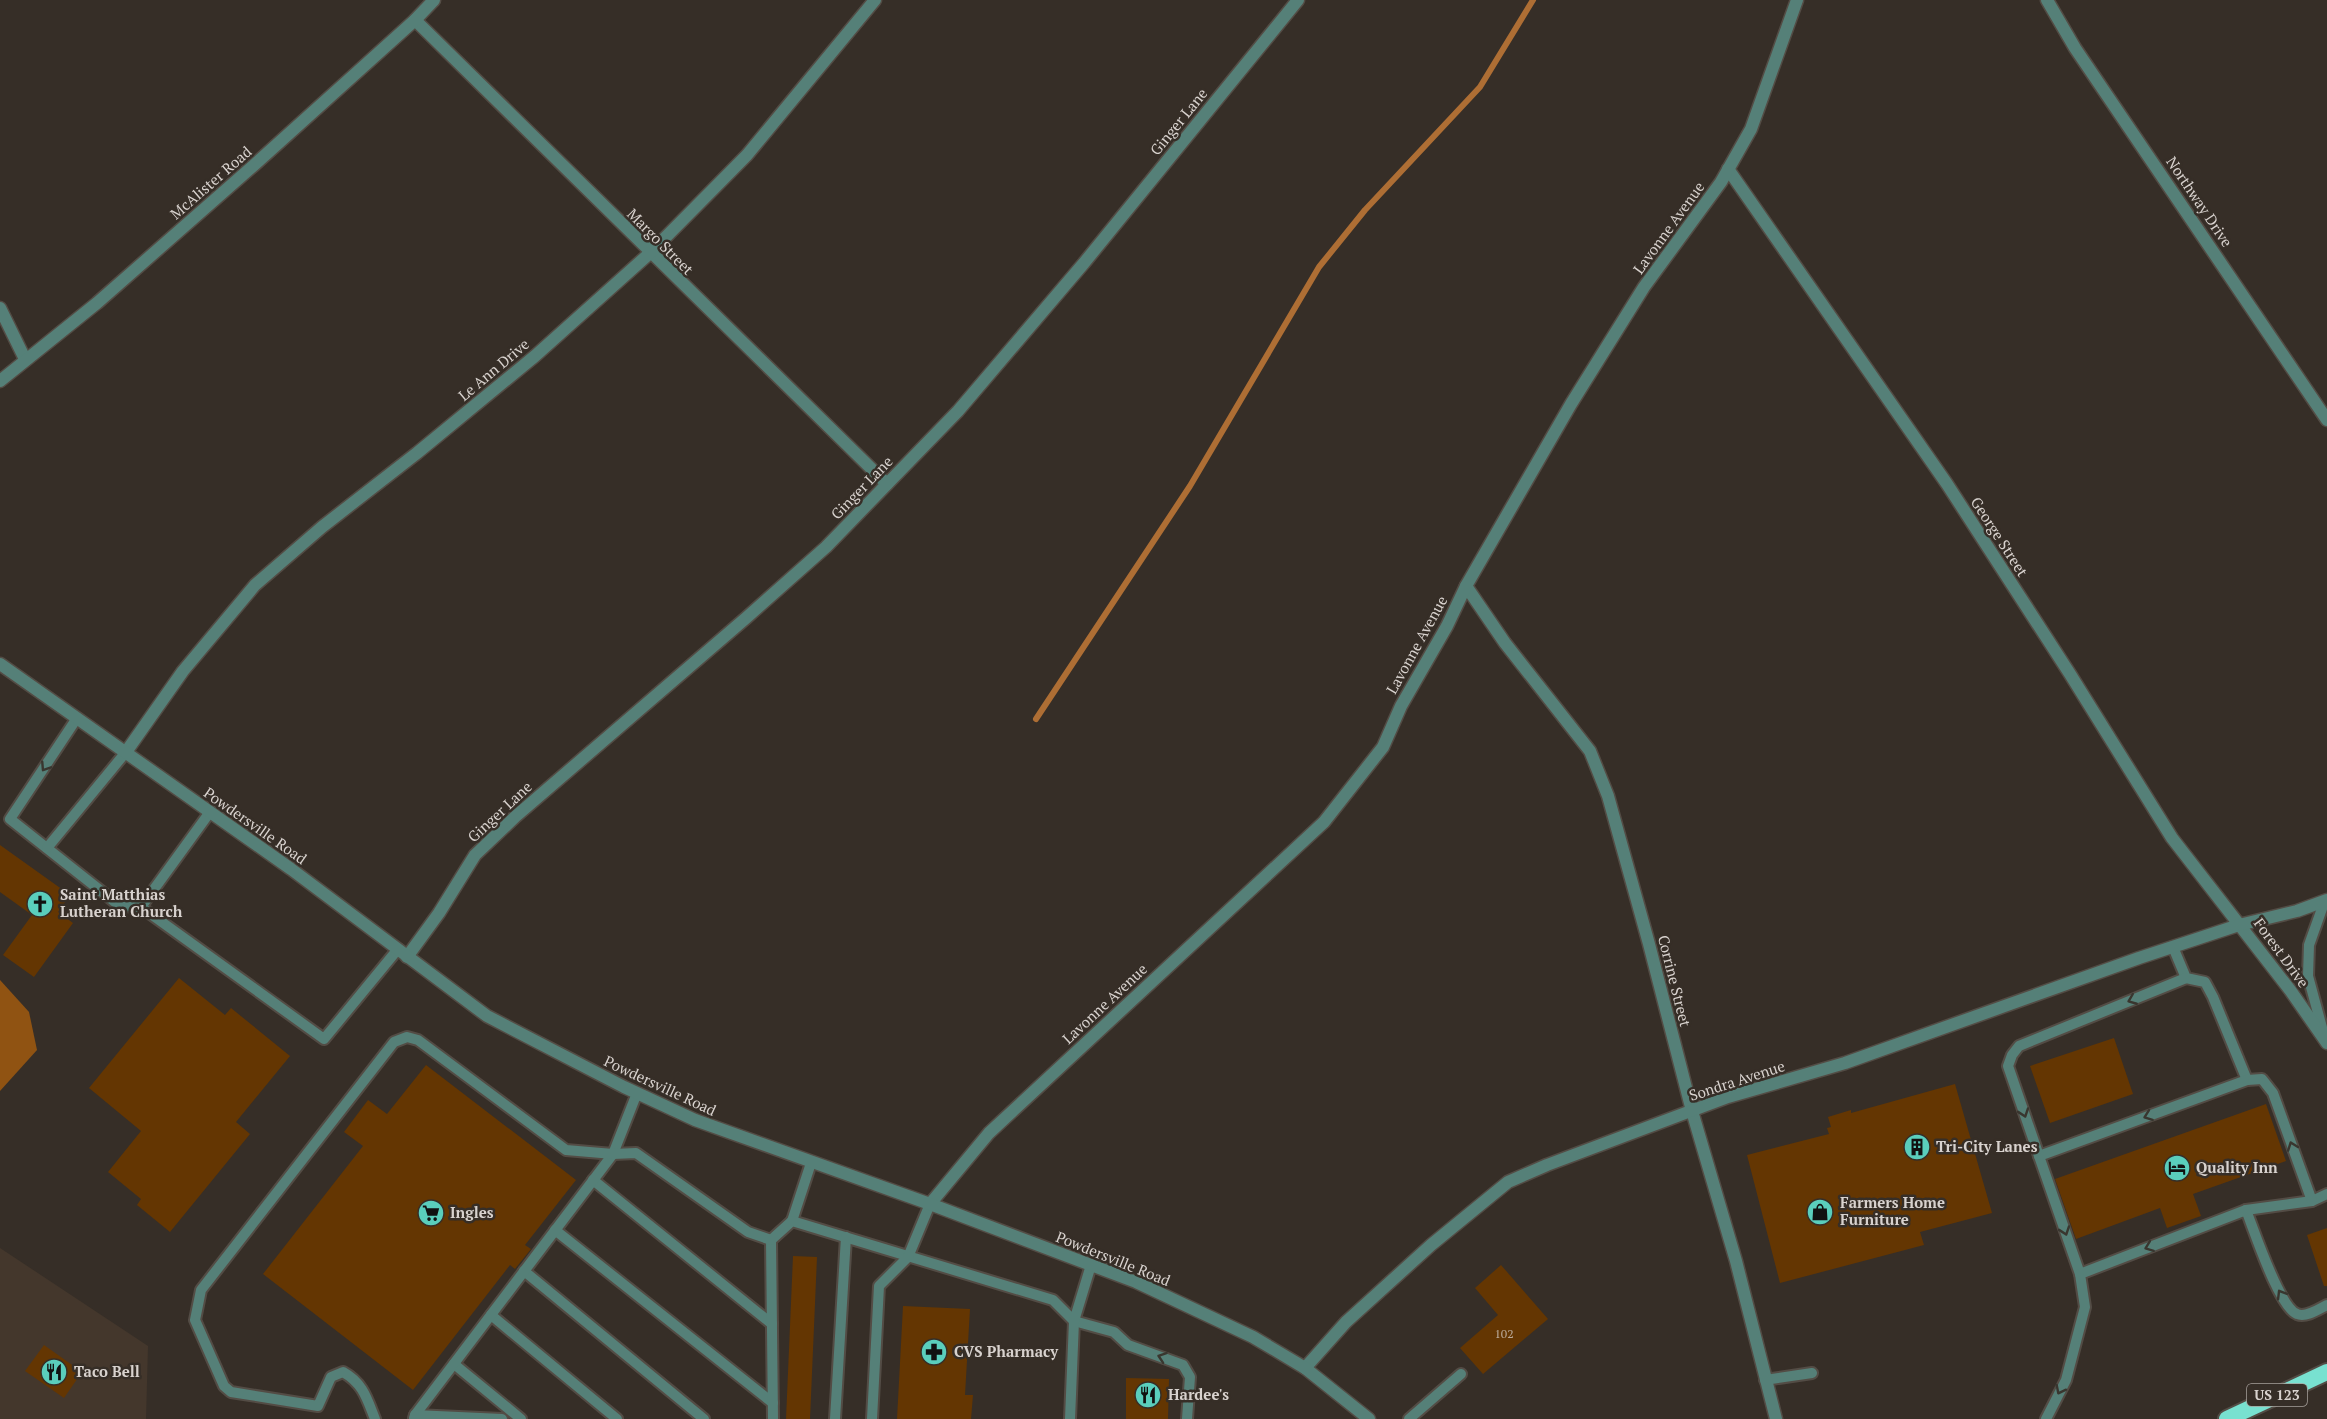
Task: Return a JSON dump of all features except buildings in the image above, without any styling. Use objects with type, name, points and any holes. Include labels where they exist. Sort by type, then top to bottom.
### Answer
[{"type":"highway","name":"US 123","points":[[2227,1419],[2327,1372]]},
{"type":"street","name":"McAlister Road","points":[[0,381],[25,358],[105,296],[415,21],[434,0]]},
{"type":"street","name":"Le Ann Drive","points":[[126,752],[183,671],[255,585],[322,526],[417,453],[535,356],[650,253],[747,155],[875,0]]},
{"type":"street","name":"Ginger Lane","points":[[402,953],[439,913],[475,855],[507,824],[826,547],[958,411],[1298,0]]},
{"type":"street","name":"Lavonne Avenue","points":[[930,1204],[989,1133],[1324,822],[1383,747],[1401,706],[1447,626],[1466,586],[1571,404],[1632,306],[1721,182],[1751,129],[1797,0]]},
{"type":"street","name":"Northway Drive","points":[[2047,0],[2075,48],[2327,420]]},
{"type":"street","name":"Margo Street","points":[[415,21],[886,484]]},
{"type":"street","name":"George Street","points":[[1728,169],[1947,484],[2070,674],[2172,838],[2239,925]]},
{"type":"street","points":[[0,308],[25,358]]},
{"type":"street","name":"Corrine Street","points":[[1466,586],[1505,643],[1590,750],[1608,796],[1692,1110],[1736,1261],[1776,1419]]},
{"type":"street","name":"Powdersville Road","points":[[0,664],[291,869],[487,1016],[695,1120],[930,1204],[1136,1282],[1253,1336],[1305,1368],[1369,1419]]},
{"type":"street","name":"Forest Drive","points":[[2325,901],[2239,925],[2326,1042]]},
{"type":"street","name":"Sondra Avenue","points":[[1305,1368],[1346,1322],[1414,1260],[1508,1182],[1547,1165],[1728,1097],[1845,1063],[2239,925]]},
{"type":"lane","points":[[77,718],[10,819],[120,906],[141,907],[324,1039],[402,953]]},
{"type":"lane","points":[[47,848],[126,752]]},
{"type":"lane","points":[[141,907],[210,812]]},
{"type":"lane","points":[[2325,901],[2309,945],[2308,976],[2326,1042]]},
{"type":"lane","points":[[2174,946],[2186,978]]},
{"type":"lane","points":[[2046,1419],[2066,1380],[2085,1307],[2080,1274],[2008,1066],[2012,1055],[2019,1046],[2186,978],[2205,982],[2247,1080]]},
{"type":"lane","points":[[375,1419],[363,1390],[354,1378],[343,1372],[331,1377],[318,1406],[231,1392],[224,1386],[195,1320],[201,1290],[394,1042],[407,1037],[418,1040],[566,1150],[613,1154],[636,1153],[748,1232],[771,1240]]},
{"type":"lane","points":[[2039,1156],[2247,1080],[2262,1079],[2273,1093],[2312,1201]]},
{"type":"lane","points":[[414,1417],[613,1154],[637,1093]]},
{"type":"lane","points":[[773,1419],[771,1240],[792,1221],[810,1163]]},
{"type":"lane","points":[[593,1180],[772,1324]]},
{"type":"lane","points":[[2080,1274],[2246,1210],[2312,1201],[2327,1194]]},
{"type":"lane","points":[[872,1419],[879,1286],[908,1257],[930,1204]]},
{"type":"lane","points":[[2246,1210],[2276,1286],[2290,1310],[2298,1315],[2308,1314],[2327,1305]]},
{"type":"lane","points":[[792,1221],[1053,1300],[1074,1321],[1114,1332],[1128,1345],[1183,1365],[1190,1377],[1187,1419]]},
{"type":"lane","points":[[555,1230],[773,1403]]},
{"type":"lane","points":[[835,1419],[846,1237]]},
{"type":"lane","points":[[1070,1419],[1074,1321],[1091,1265]]},
{"type":"lane","points":[[524,1271],[704,1419]]},
{"type":"lane","points":[[491,1315],[617,1419]]},
{"type":"lane","points":[[454,1364],[521,1419]]},
{"type":"lane","points":[[1766,1380],[1812,1373]]},
{"type":"lane","points":[[1409,1419],[1461,1374]]},
{"type":"lane","points":[[414,1417],[502,1419]]},
{"type":"shaded area","points":[[0,980],[29,1012],[37,1050],[0,1091]]},
{"type":"shaded area","points":[[0,1248],[148,1346],[146,1419],[0,1419]]},
{"type":"waterway","points":[[1036,719],[1190,486],[1319,267],[1365,210],[1480,87],[1533,0]]},
{"type":"place","name":"Saint Matthias Lutheran Church","points":[[40,904]]},
{"type":"place","name":"Tri-City Lanes","points":[[1917,1147]]},
{"type":"place","name":"Quality Inn","points":[[2177,1168]]},
{"type":"place","name":"Farmers Home Furniture","points":[[1820,1212]]},
{"type":"place","name":"Ingles","points":[[431,1213]]},
{"type":"place","name":"CVS Pharmacy","points":[[934,1352]]},
{"type":"place","name":"Taco Bell","points":[[54,1372]]},
{"type":"place","name":"Hardee's","points":[[1148,1395]]}]
